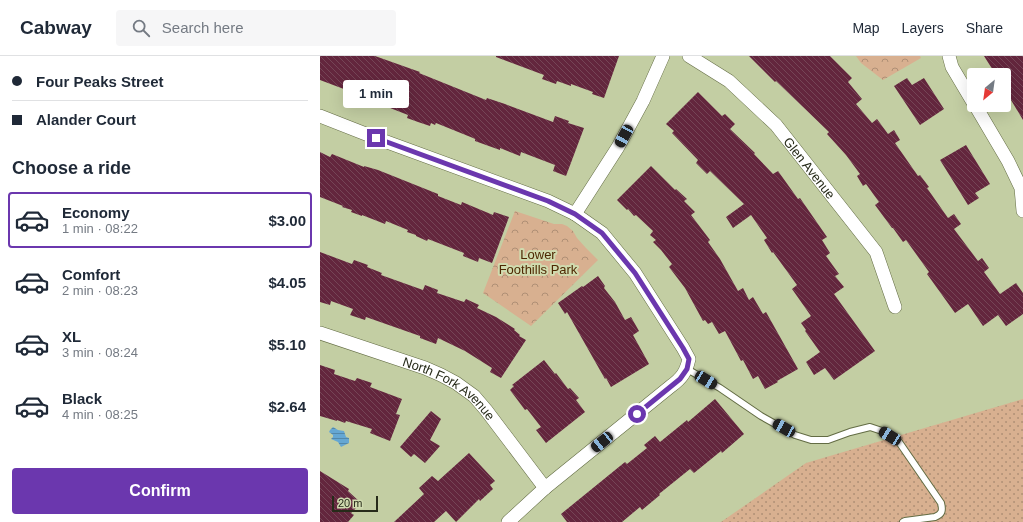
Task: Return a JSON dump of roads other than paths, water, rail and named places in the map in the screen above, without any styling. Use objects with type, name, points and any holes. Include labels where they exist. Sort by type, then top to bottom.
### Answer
[{"type":"street","points":[[575,214],[618,147],[643,101],[663,56]]},
{"type":"street","name":"Glen Avenue","points":[[689,56],[729,82],[776,125],[876,252],[895,306]]},
{"type":"street","points":[[949,56],[952,67],[967,92]]},
{"type":"street","points":[[979,112],[1008,160],[1021,188],[1023,210]]},
{"type":"street","points":[[320,116],[548,201],[575,214],[602,233],[635,273],[689,359],[687,369],[680,379],[545,488],[508,522]]},
{"type":"street","name":"North Fork Avenue","points":[[320,333],[425,368],[466,389],[486,410],[545,488]]},
{"type":"lane","points":[[687,369],[720,388],[761,416],[795,435],[811,440],[828,440],[870,427],[882,431],[899,442],[941,503],[942,508],[939,516],[905,520],[902,522]]},
{"type":"water","points":[[333,427],[344,431],[346,437],[349,438],[349,443],[341,447],[338,442],[331,439],[333,435],[329,432]]},
{"type":"park label","name":"Lower Foothills Park","points":[[538,262]]}]
